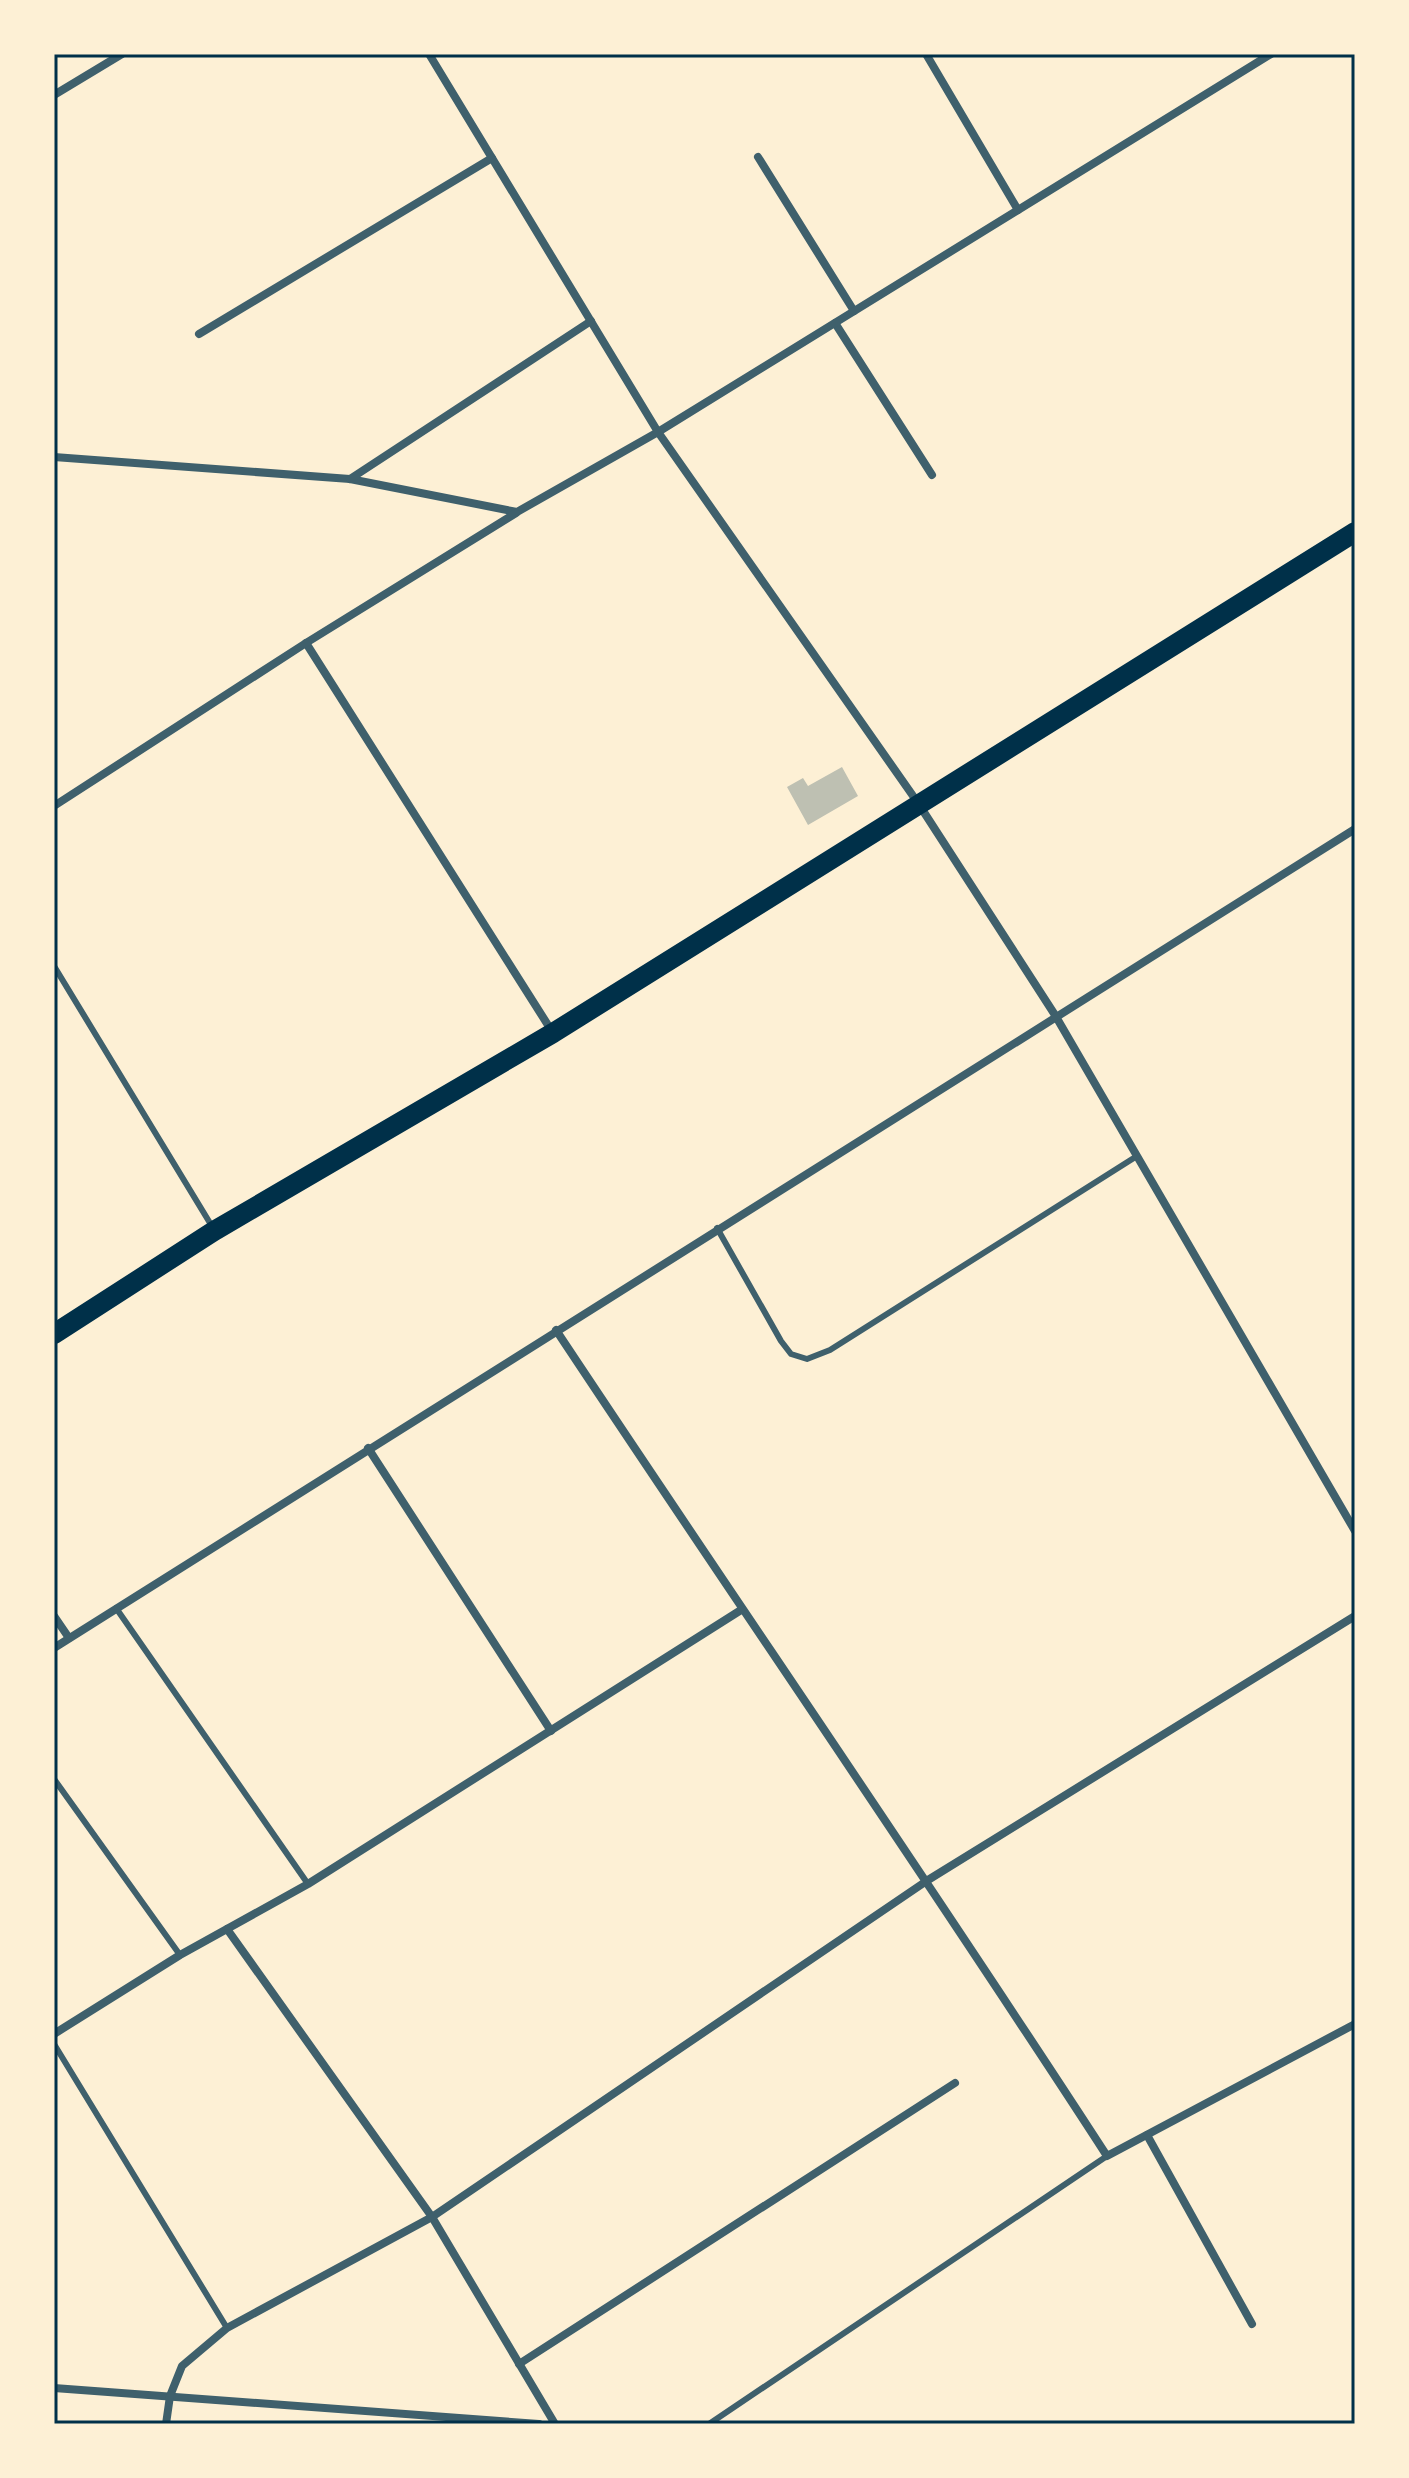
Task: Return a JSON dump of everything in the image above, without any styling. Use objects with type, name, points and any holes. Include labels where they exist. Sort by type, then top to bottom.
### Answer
[{"type":"main road","points":[[54,1334],[214,1231],[553,1033],[1355,532]]},
{"type":"street","points":[[54,95],[122,54]]},
{"type":"street","points":[[429,54],[658,432],[918,803],[1055,1015],[1355,1531]]},
{"type":"street","points":[[926,54],[1018,210]]},
{"type":"street","points":[[54,806],[306,643],[517,512],[658,432],[1271,54]]},
{"type":"street","points":[[758,157],[854,311]]},
{"type":"street","points":[[199,334],[492,158]]},
{"type":"street","points":[[350,479],[591,321]]},
{"type":"street","points":[[835,323],[932,475]]},
{"type":"street","points":[[54,457],[350,479],[517,512]]},
{"type":"street","points":[[306,643],[553,1033]]},
{"type":"street","points":[[54,1648],[1055,1015],[1355,829]]},
{"type":"street","points":[[556,1330],[741,1610],[928,1880],[1107,2156],[1355,2024]]},
{"type":"street","points":[[368,1448],[551,1731]]},
{"type":"street","points":[[54,2034],[180,1955],[308,1884],[741,1610]]},
{"type":"street","points":[[54,1616],[69,1638]]},
{"type":"street","points":[[166,2424],[170,2396],[182,2366],[227,2328],[432,2217],[928,1880],[1355,1616]]},
{"type":"street","points":[[227,1929],[432,2217],[555,2424]]},
{"type":"street","points":[[519,2364],[955,2083]]},
{"type":"street","points":[[1147,2135],[1252,2324]]},
{"type":"street","points":[[54,2388],[434,2420],[539,2424]]},
{"type":"lane","points":[[54,966],[214,1231]]},
{"type":"lane","points":[[717,1228],[781,1341],[791,1354],[807,1359],[830,1350],[1137,1156]]},
{"type":"lane","points":[[116,1608],[308,1884]]},
{"type":"lane","points":[[54,1779],[180,1955]]},
{"type":"lane","points":[[54,2044],[227,2328]]},
{"type":"lane","points":[[709,2424],[1107,2156]]},
{"type":"building","points":[[842,767],[858,796],[808,825],[787,787],[803,778],[808,786]]}]
